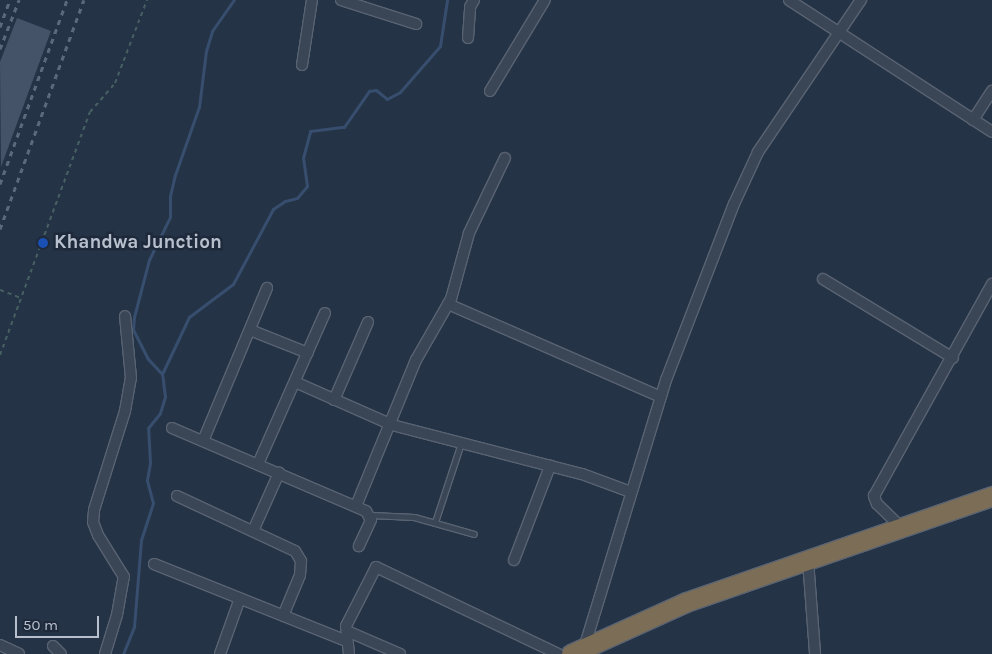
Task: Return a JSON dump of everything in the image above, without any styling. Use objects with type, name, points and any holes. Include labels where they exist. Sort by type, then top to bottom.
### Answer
[{"type":"highway","points":[[578,650],[686,602],[992,496]]},
{"type":"street","points":[[302,65],[312,0]]},
{"type":"street","points":[[341,0],[416,24]]},
{"type":"street","points":[[468,38],[470,7],[474,0]]},
{"type":"street","points":[[490,91],[545,0]]},
{"type":"street","points":[[789,0],[992,132]]},
{"type":"street","points":[[578,650],[661,396],[731,213],[758,152],[837,31],[861,0]]},
{"type":"street","points":[[973,120],[992,91]]},
{"type":"street","points":[[356,506],[392,425],[416,360],[448,304],[469,233],[505,158]]},
{"type":"street","points":[[823,279],[953,358]]},
{"type":"street","points":[[902,528],[877,504],[874,496],[953,358],[992,284]]},
{"type":"street","points":[[203,441],[267,288]]},
{"type":"street","points":[[448,304],[661,396]]},
{"type":"street","points":[[258,464],[325,313]]},
{"type":"street","points":[[105,654],[117,615],[124,577],[98,535],[93,522],[94,510],[125,411],[131,378],[125,316]]},
{"type":"street","points":[[334,400],[368,322]]},
{"type":"street","points":[[250,330],[308,354]]},
{"type":"street","points":[[295,382],[392,425],[582,474],[631,492]]},
{"type":"street","points":[[172,428],[356,506],[371,515],[359,546]]},
{"type":"street","points":[[514,560],[550,466]]},
{"type":"street","points":[[254,531],[278,473]]},
{"type":"street","points":[[176,496],[295,551],[301,561],[300,575],[284,616]]},
{"type":"street","points":[[808,560],[815,654]]},
{"type":"street","points":[[154,564],[284,616],[346,646],[400,654]]},
{"type":"street","points":[[346,646],[376,567],[558,654]]},
{"type":"street","points":[[220,654],[240,598]]},
{"type":"street","points":[[0,645],[19,654]]},
{"type":"street","points":[[53,646],[61,654]]},
{"type":"lane","points":[[435,522],[461,443]]},
{"type":"lane","points":[[371,515],[397,515],[435,522],[474,534]]},
{"type":"path","points":[[0,355],[90,112],[114,83],[146,0]]},
{"type":"path","points":[[0,290],[21,298]]},
{"type":"building","points":[[17,18],[51,31],[1,167],[0,62]]},
{"type":"waterway","points":[[162,374],[148,359],[133,329],[134,317],[149,260],[170,217],[170,196],[175,175],[199,107],[206,51],[212,31],[234,0]]},
{"type":"waterway","points":[[123,654],[134,627],[141,540],[153,503],[147,480],[150,463],[148,428],[160,413],[165,397],[162,374],[189,317],[233,284],[273,209],[285,201],[297,198],[307,186],[303,158],[310,131],[344,127],[369,91],[376,90],[387,99],[400,92],[440,46],[447,0]]},
{"type":"railway","points":[[0,27],[10,0]]},
{"type":"railway","points":[[0,49],[19,0]]},
{"type":"railway","points":[[0,184],[67,0]]},
{"type":"railway","points":[[0,229],[84,0]]},
{"type":"place","name":"Khandwa Junction","points":[[43,243]]}]
